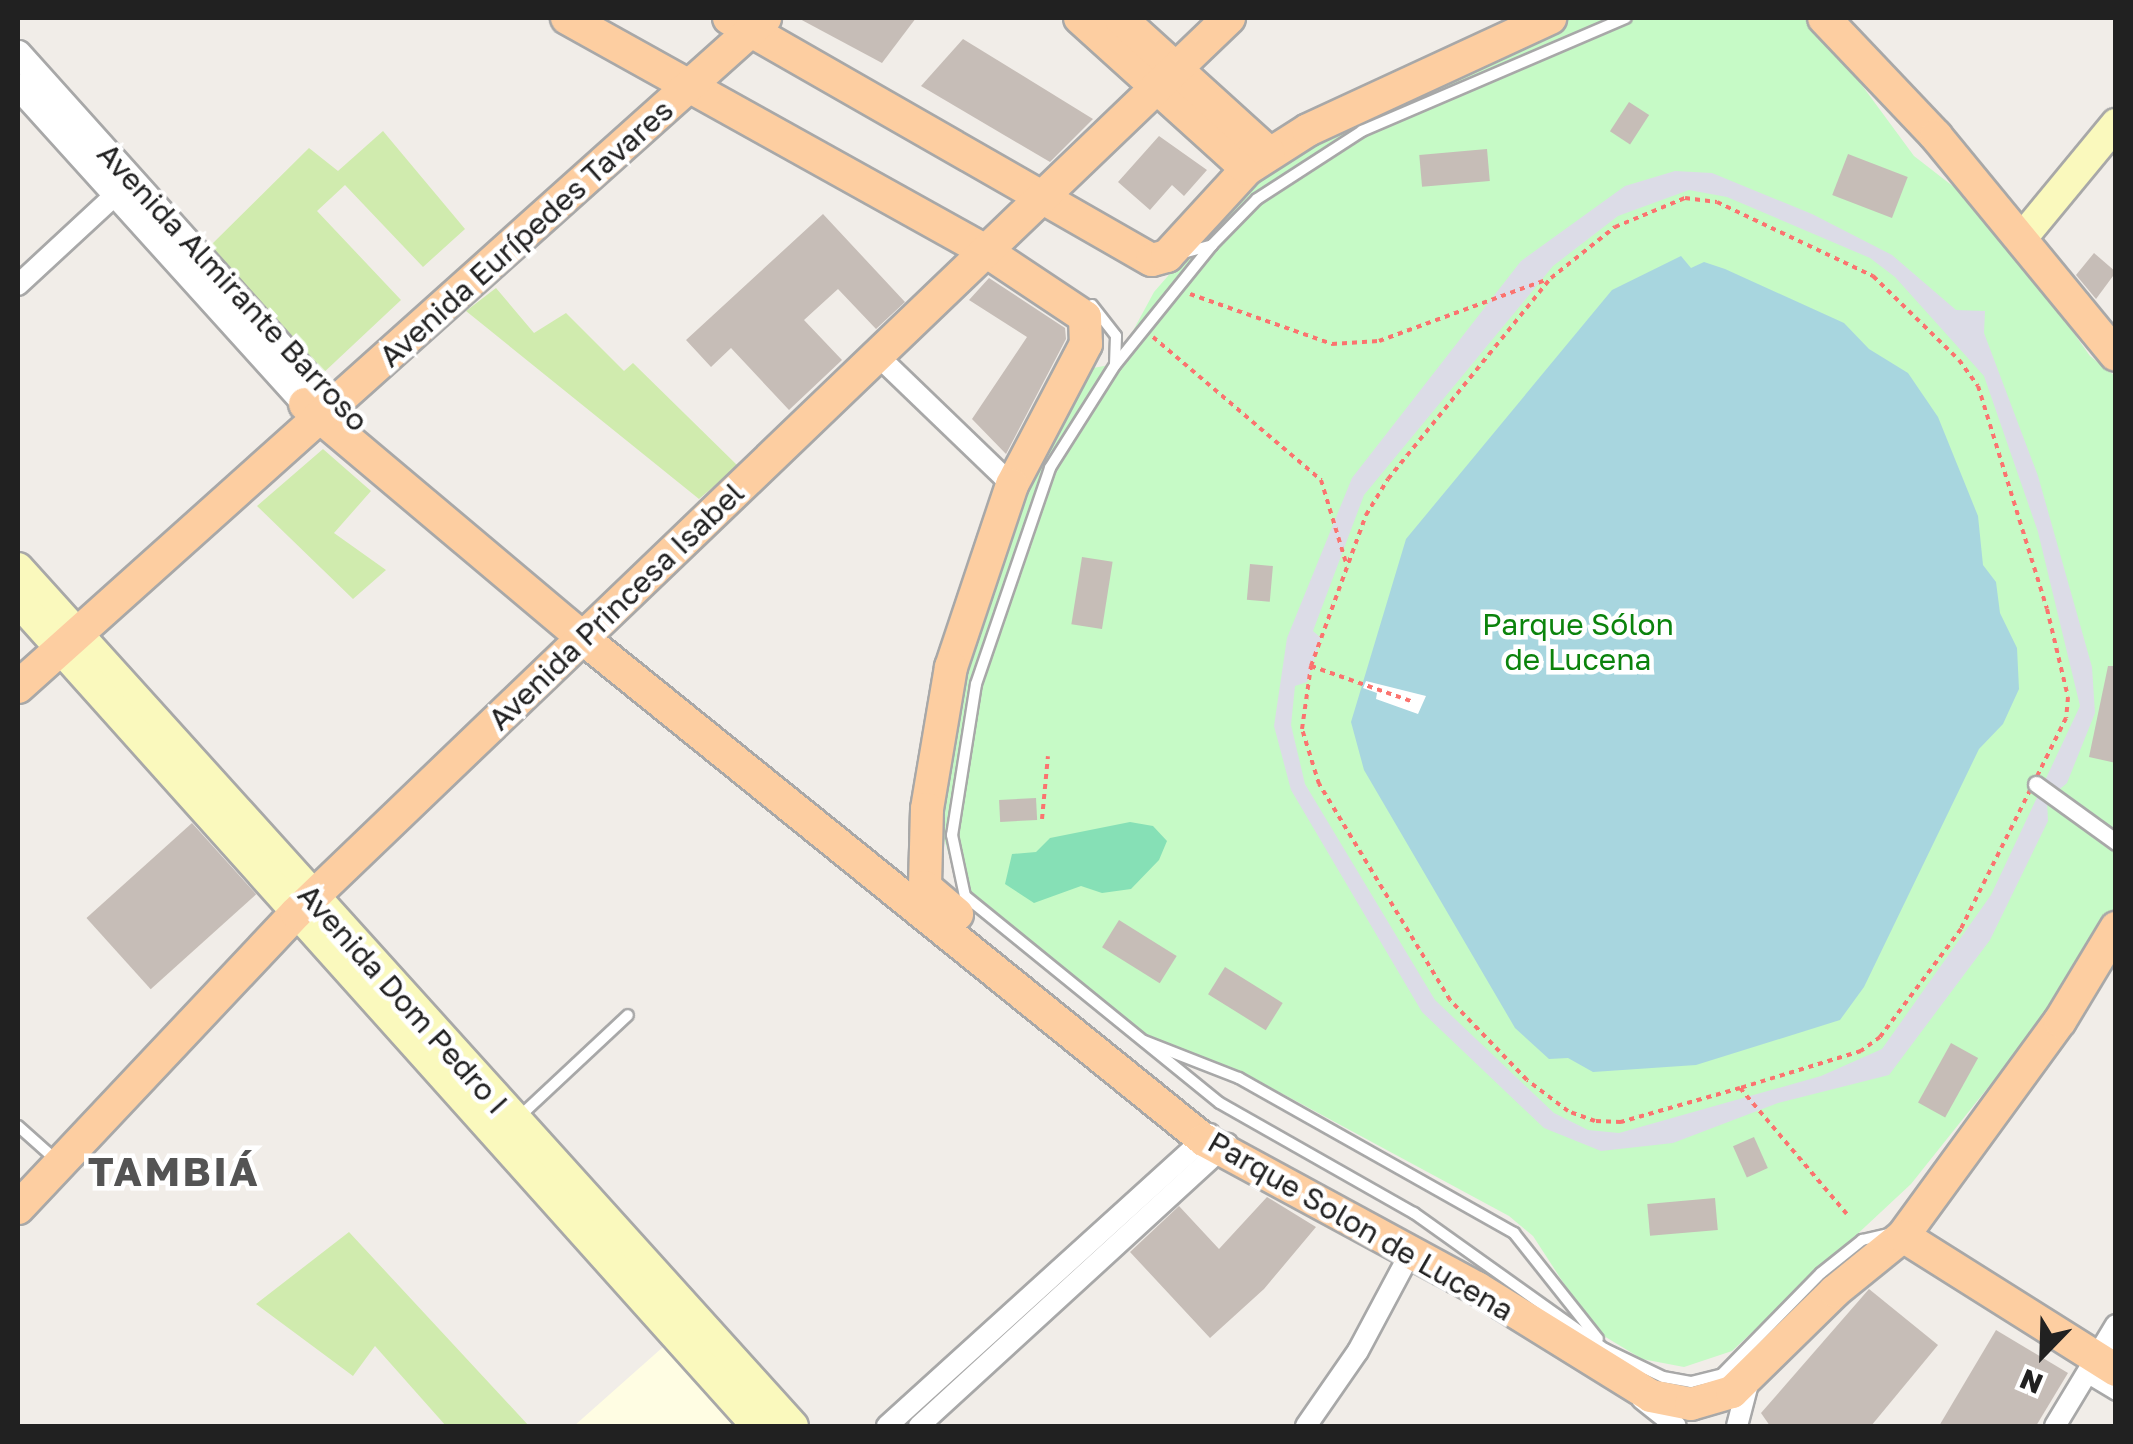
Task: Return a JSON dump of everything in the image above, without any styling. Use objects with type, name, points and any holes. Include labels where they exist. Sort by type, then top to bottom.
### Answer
[{"type":"main road","points":[[566,18],[986,251],[1050,290],[1086,318],[1088,338],[1012,486],[952,667],[926,809],[919,895],[1221,1143]]},
{"type":"main road","points":[[1080,18],[1168,74]]},
{"type":"main road","points":[[1120,18],[1258,174]]},
{"type":"main road","name":"Avenida Princesa Isabel","points":[[18,1208],[303,906],[1229,18]]},
{"type":"main road","points":[[741,20],[1138,257],[1167,256],[1258,174],[1386,89],[1550,18]]},
{"type":"main road","points":[[1824,18],[1870,61],[2116,355]]},
{"type":"main road","name":"Avenida Eurípedes Tavares","points":[[18,687],[61,633],[320,405],[741,20]]},
{"type":"main road","points":[[2022,238],[2116,124]]},
{"type":"main road","name":"Avenida Almirante Barroso","points":[[320,405],[919,895]]},
{"type":"main road","name":"Avenida Dom Pedro I","points":[[18,568],[61,633],[757,1426]]},
{"type":"main road","name":"Avenida Dom Pedro I","points":[[18,601],[61,633]]},
{"type":"main road","name":"Avenida Eurípedes Tavares","points":[[18,658],[61,633]]},
{"type":"main road","name":"Avenida Dom Pedro I","points":[[303,906],[515,1121],[793,1426]]},
{"type":"main road","points":[[1621,1382],[1691,1404],[1715,1400],[1749,1380],[1835,1291],[1903,1236],[2060,1021],[2116,928]]},
{"type":"main road","name":"Parque Solon de Lucena","points":[[1221,1143],[1412,1250],[1621,1382]]},
{"type":"main road","points":[[1903,1236],[2103,1359]]},
{"type":"street","name":"Avenida Almirante Barroso","points":[[18,53],[124,187],[320,405]]},
{"type":"street","name":"Avenida Almirante Barroso","points":[[18,86],[124,187]]},
{"type":"street","points":[[18,285],[124,187]]},
{"type":"street","points":[[876,355],[1012,486]]},
{"type":"street","points":[[2036,784],[2116,842]]},
{"type":"street","points":[[919,1426],[978,1361],[1221,1143]]},
{"type":"street","points":[[1306,1426],[1358,1350],[1412,1250]]},
{"type":"street","points":[[2055,1426],[2103,1359],[2116,1325]]},
{"type":"street","points":[[2103,1359],[2116,1392]]},
{"type":"street","points":[[888,1426],[978,1361]]},
{"type":"street","points":[[1740,1425],[1749,1380]]},
{"type":"street","name":"Parque Solon de Lucena","points":[[1621,1382],[1676,1426]]},
{"type":"lane","points":[[1626,18],[1258,174],[1212,245],[1115,365],[1050,468],[976,684],[952,835],[959,881],[978,911],[1220,1104],[1414,1213],[1605,1348],[1663,1377],[1690,1382],[1722,1374],[1862,1240],[1887,1232],[1903,1236]]},
{"type":"lane","points":[[1167,256],[1212,245]]},
{"type":"lane","points":[[1050,290],[1093,305],[1106,318],[1116,336],[1115,365]]},
{"type":"lane","points":[[515,1121],[628,1015]]},
{"type":"lane","points":[[1129,1035],[1239,1078],[1514,1233],[1605,1348]]},
{"type":"lane","points":[[18,1126],[59,1163]]},
{"type":"path","points":[[1685,198],[1717,202],[1873,276],[1959,360],[1978,386],[2068,697],[2059,740],[1961,928],[1880,1036],[1862,1051],[1621,1122],[1595,1121],[1568,1111],[1527,1080],[1450,1000],[1319,784],[1302,729],[1311,666],[1346,566],[1388,479],[1551,278],[1616,227],[1685,198]]},
{"type":"path","points":[[1177,289],[1332,344],[1379,341],[1551,278]]},
{"type":"path","points":[[1144,329],[1320,480],[1346,566]]},
{"type":"path","points":[[1311,666],[1414,702]]},
{"type":"path","points":[[1042,819],[1048,756]]},
{"type":"path","points":[[1740,1088],[1846,1214]]},
{"type":"shaded area","points":[[1675,171],[1712,173],[1812,214],[1892,255],[1956,310],[1985,311],[1984,333],[2038,476],[2092,667],[2095,713],[2067,783],[2047,800],[2048,821],[1990,940],[1889,1075],[1778,1103],[1673,1143],[1601,1151],[1544,1128],[1422,1012],[1291,790],[1274,726],[1287,638],[1352,478],[1521,261],[1625,186]],"holes":[[[1689,190],[1727,197],[1870,258],[1895,277],[1984,376],[2038,532],[2080,706],[1991,895],[1882,1049],[1821,1076],[1619,1133],[1588,1130],[1554,1113],[1435,1000],[1305,784],[1291,725],[1295,686],[1307,682],[1321,638],[1313,631],[1364,495],[1553,266],[1618,216]]]},
{"type":"shaded area","points":[[663,1347],[734,1426],[574,1426]]},
{"type":"green space","name":"Parque Sólon de Lucena","points":[[1560,18],[1802,18],[1819,27],[1914,156],[1990,215],[2090,356],[2115,376],[2115,906],[2060,997],[1911,1184],[1732,1351],[1684,1367],[1642,1359],[1594,1330],[1533,1236],[1509,1216],[1283,1094],[1160,1049],[958,885],[942,832],[961,673],[1036,465],[1093,368],[1115,364],[1154,292],[1266,163]]},
{"type":"green space","points":[[383,131],[465,229],[423,267],[345,185],[317,211],[401,300],[320,376],[209,247],[309,148],[338,171]]},
{"type":"green space","points":[[496,288],[534,333],[566,313],[624,371],[633,363],[738,466],[699,499],[466,311]]},
{"type":"green space","points":[[323,449],[371,491],[334,533],[386,570],[353,599],[257,506]]},
{"type":"green space","points":[[1130,822],[1153,826],[1167,841],[1159,860],[1131,889],[1102,893],[1081,886],[1034,903],[1005,884],[1012,854],[1036,852],[1050,838]]},
{"type":"green space","points":[[349,1232],[529,1426],[446,1426],[375,1346],[353,1376],[256,1304]]},
{"type":"water","points":[[1681,256],[1691,268],[1704,262],[1725,269],[1844,323],[1869,349],[1908,373],[1938,417],[1978,516],[1983,565],[1996,582],[2000,613],[2017,648],[2019,689],[2003,724],[1979,749],[1864,987],[1840,1020],[1696,1065],[1593,1072],[1568,1058],[1549,1059],[1515,1028],[1364,770],[1351,722],[1406,539],[1612,290]]},
{"type":"pier","points":[[1366,681],[1426,696],[1418,714],[1376,699],[1377,693],[1363,688]]},
{"type":"building","points":[[798,18],[916,18],[882,63]]},
{"type":"building","points":[[963,39],[1093,119],[1050,162],[921,86]]},
{"type":"building","points":[[1629,102],[1649,115],[1630,144],[1610,131]]},
{"type":"building","points":[[1159,136],[1207,170],[1184,196],[1172,185],[1150,210],[1118,182]]},
{"type":"building","points":[[1487,149],[1490,181],[1422,187],[1419,155]]},
{"type":"building","points":[[1848,154],[1908,177],[1892,218],[1832,195]]},
{"type":"building","points":[[823,214],[905,302],[876,329],[838,289],[804,320],[842,360],[789,410],[731,348],[711,367],[686,340]]},
{"type":"building","points":[[2094,253],[2116,272],[2096,299],[2076,275]]},
{"type":"building","points":[[989,278],[1065,328],[1066,339],[1006,454],[972,419],[1027,337],[969,300]]},
{"type":"building","points":[[1082,557],[1113,562],[1102,629],[1071,624]]},
{"type":"building","points":[[1250,564],[1273,566],[1270,602],[1247,600]]},
{"type":"building","points":[[2108,666],[2116,666],[2116,763],[2089,757]]},
{"type":"building","points":[[1036,798],[1037,820],[1000,822],[999,800]]},
{"type":"building","points":[[192,823],[256,894],[151,989],[86,918]]},
{"type":"building","points":[[1119,920],[1177,956],[1160,983],[1102,947]]},
{"type":"building","points":[[1225,967],[1283,1003],[1266,1030],[1208,994]]},
{"type":"building","points":[[1951,1043],[1978,1058],[1945,1118],[1918,1102]]},
{"type":"building","points":[[1754,1137],[1768,1168],[1747,1177],[1733,1146]]},
{"type":"building","points":[[1267,1197],[1316,1227],[1264,1289],[1210,1338],[1130,1252],[1179,1206],[1219,1249]]},
{"type":"building","points":[[1715,1198],[1718,1230],[1650,1236],[1647,1204]]},
{"type":"building","points":[[1869,1289],[1938,1345],[1871,1426],[1770,1426],[1761,1413]]},
{"type":"building","points":[[1996,1330],[2068,1373],[2036,1426],[1939,1426]]},
{"type":"district","name":"TAMBIÁ","points":[[174,1171]]}]
